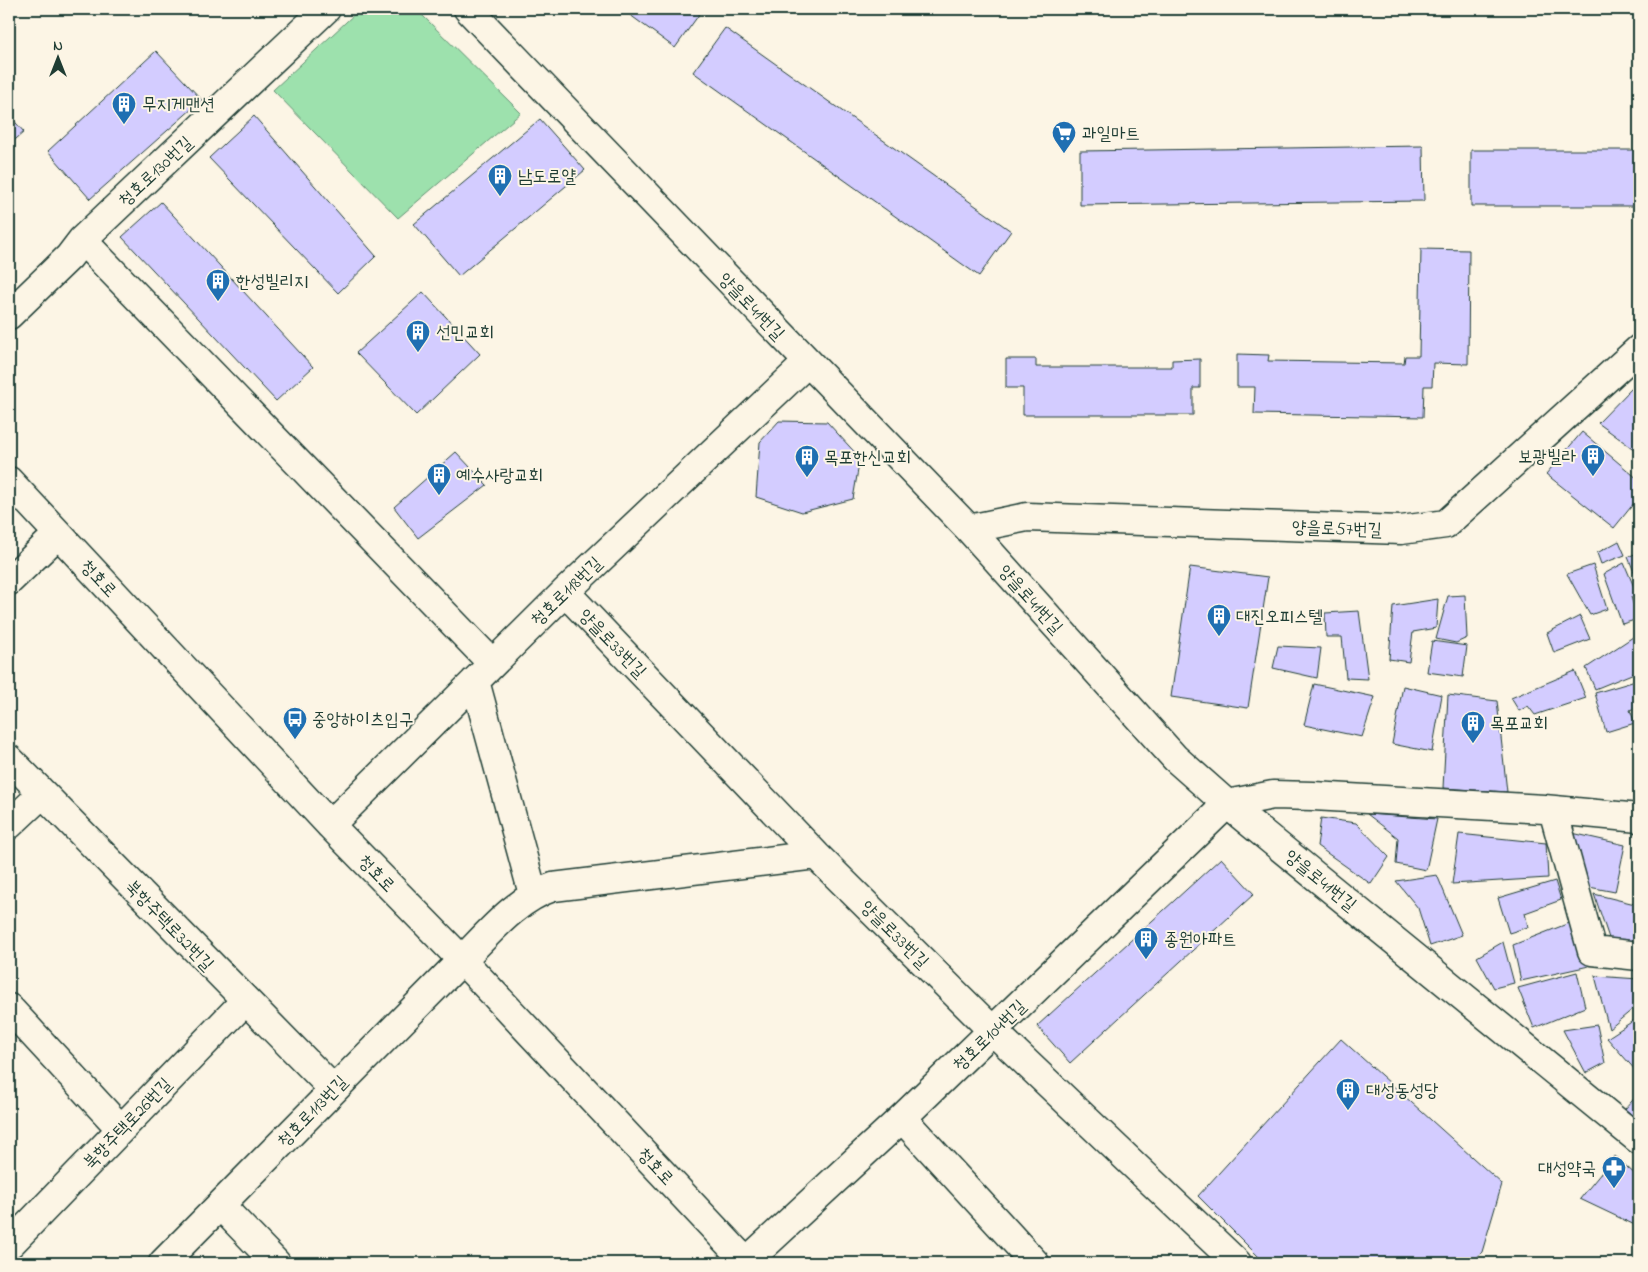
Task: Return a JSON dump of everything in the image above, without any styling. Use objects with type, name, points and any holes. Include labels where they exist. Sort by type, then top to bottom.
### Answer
[{"type":"street","name":"청호로130번길","points":[[9,315],[69,257],[82,240],[326,9]]},
{"type":"street","name":"양을로41번길","points":[[468,9],[969,529],[1175,758],[1227,804],[1639,1140]]},
{"type":"street","points":[[82,240],[483,672],[533,894],[553,887],[816,856]]},
{"type":"street","name":"양을로57번길","points":[[969,529],[1027,517],[1401,530],[1446,524],[1639,349]]},
{"type":"street","name":"청호로118번길","points":[[330,825],[565,592],[807,363]]},
{"type":"street","name":"청호로","points":[[9,481],[330,825],[462,960],[746,1263]]},
{"type":"street","points":[[9,580],[58,534]]},
{"type":"street","name":"양을로33번길","points":[[565,592],[816,856],[992,1031],[1237,1263]]},
{"type":"street","name":"북항주택로32번길","points":[[9,759],[333,1089]]},
{"type":"street","points":[[9,825],[42,794]]},
{"type":"street","points":[[1227,804],[1273,795],[1553,810],[1639,818]]},
{"type":"street","name":"청호로104번길","points":[[746,1263],[902,1118],[1227,804]]},
{"type":"street","points":[[1553,810],[1592,951],[1639,956]]},
{"type":"street","name":"청호로113번길","points":[[163,1263],[462,960],[510,913],[533,894]]},
{"type":"street","name":"북항주택로26번길","points":[[9,1241],[10,1243],[245,1001]]},
{"type":"street","points":[[9,1008],[122,1129]]},
{"type":"street","points":[[902,1118],[1035,1263]]},
{"type":"street","points":[[221,1206],[276,1263]]},
{"type":"green space","points":[[360,9],[416,9],[521,113],[398,218],[273,90]]},
{"type":"building","points":[[622,9],[703,9],[675,48]]},
{"type":"building","points":[[725,28],[1011,231],[979,276],[693,72]]},
{"type":"building","name":"무지게맨션","points":[[156,51],[202,100],[90,199],[48,151]]},
{"type":"building","points":[[9,115],[24,132],[9,145]]},
{"type":"building","name":"한성빌리지","points":[[254,116],[376,256],[338,293],[209,158]]},
{"type":"building","name":"남도로얄","points":[[540,119],[585,170],[459,276],[414,224]]},
{"type":"building","points":[[1423,146],[1424,201],[1080,205],[1080,151]]},
{"type":"building","points":[[1471,150],[1639,150],[1639,206],[1471,206]]},
{"type":"building","name":"한성빌리지","points":[[161,202],[313,367],[276,401],[122,237]]},
{"type":"building","points":[[1421,249],[1469,250],[1468,364],[1433,363],[1432,386],[1424,386],[1423,417],[1254,414],[1255,387],[1237,387],[1237,354],[1269,355],[1268,361],[1404,363],[1405,356],[1419,356]]},
{"type":"building","name":"선민교회","points":[[423,292],[480,354],[416,415],[356,353]]},
{"type":"building","points":[[1006,359],[1036,359],[1036,367],[1172,367],[1172,360],[1200,359],[1200,388],[1193,388],[1193,415],[1023,415],[1023,388],[1006,388]]},
{"type":"building","points":[[1633,387],[1639,391],[1639,453],[1598,423]]},
{"type":"building","name":"목포한신교회","points":[[779,421],[827,422],[860,458],[853,499],[802,512],[756,497],[760,442]]},
{"type":"building","name":"보광빌라","points":[[1582,432],[1639,480],[1639,497],[1614,528],[1546,474]]},
{"type":"building","name":"예수사랑교회","points":[[456,452],[487,485],[418,538],[394,507]]},
{"type":"building","points":[[1619,541],[1625,555],[1601,564],[1597,553]]},
{"type":"building","points":[[1639,552],[1639,584],[1628,557]]},
{"type":"building","points":[[1624,563],[1637,594],[1631,597],[1638,619],[1622,624],[1604,574]]},
{"type":"building","points":[[1593,565],[1607,609],[1590,615],[1567,574]]},
{"type":"building","name":"대진오피스텔","points":[[1190,567],[1268,577],[1248,708],[1171,697]]},
{"type":"building","points":[[1465,595],[1467,638],[1456,643],[1436,639],[1448,596]]},
{"type":"building","points":[[1438,599],[1436,628],[1413,632],[1409,662],[1389,659],[1393,606]]},
{"type":"building","points":[[1359,611],[1368,679],[1346,678],[1342,637],[1326,637],[1325,613]]},
{"type":"building","points":[[1580,616],[1590,639],[1554,653],[1547,633]]},
{"type":"building","points":[[1633,637],[1639,647],[1639,671],[1595,689],[1586,668]]},
{"type":"building","points":[[1432,641],[1467,646],[1463,677],[1427,672]]},
{"type":"building","points":[[1278,646],[1321,648],[1317,678],[1273,668]]},
{"type":"building","points":[[1575,671],[1586,698],[1535,715],[1528,706],[1519,711],[1511,698]]},
{"type":"building","points":[[1639,680],[1639,706],[1630,710],[1635,723],[1606,732],[1595,693]]},
{"type":"building","points":[[1314,684],[1375,697],[1362,737],[1304,725]]},
{"type":"building","points":[[1403,686],[1442,695],[1432,752],[1392,744]]},
{"type":"building","name":"목포교회","points":[[1448,695],[1497,701],[1507,792],[1443,788]]},
{"type":"building","points":[[1367,814],[1437,819],[1426,870],[1396,864],[1398,838]]},
{"type":"building","points":[[1321,818],[1356,823],[1389,857],[1371,884],[1317,846]]},
{"type":"building","points":[[1572,833],[1625,845],[1615,892],[1584,886]]},
{"type":"building","points":[[1459,834],[1546,843],[1548,878],[1452,884]]},
{"type":"building","points":[[1639,855],[1639,891],[1634,891]]},
{"type":"building","name":"종원아파트","points":[[1221,858],[1254,894],[1070,1063],[1037,1026]]},
{"type":"building","points":[[1437,875],[1462,935],[1430,946],[1418,908],[1396,881]]},
{"type":"building","points":[[1555,881],[1561,900],[1525,913],[1528,927],[1509,933],[1498,898]]},
{"type":"building","points":[[1594,894],[1639,905],[1639,949],[1611,944]]},
{"type":"building","points":[[1572,922],[1589,966],[1521,981],[1513,945]]},
{"type":"building","points":[[1503,942],[1514,983],[1494,988],[1477,957]]},
{"type":"building","points":[[1577,972],[1585,1007],[1534,1028],[1518,988]]},
{"type":"building","points":[[1595,976],[1639,979],[1639,1004],[1609,1029]]},
{"type":"building","points":[[1639,1017],[1639,1070],[1637,1072],[1607,1038]]},
{"type":"building","points":[[1597,1025],[1605,1063],[1586,1073],[1563,1030]]},
{"type":"building","name":"대성동성당","points":[[1341,1039],[1502,1184],[1482,1252],[1472,1263],[1265,1263],[1198,1196]]},
{"type":"building","points":[[1639,1093],[1639,1121],[1625,1109]]},
{"type":"building","name":"대성약국","points":[[1615,1156],[1639,1178],[1639,1227],[1580,1199]]},
{"type":"place","name":"무지게맨션","points":[[124,125]]},
{"type":"place","name":"과일마트","points":[[1064,154]]},
{"type":"place","name":"남도로얄","points":[[500,197]]},
{"type":"place","name":"한성빌리지","points":[[218,302]]},
{"type":"place","name":"선민교회","points":[[418,353]]},
{"type":"place","name":"보광빌라","points":[[1593,477]]},
{"type":"place","name":"목포한신교회","points":[[807,478]]},
{"type":"place","name":"예수사랑교회","points":[[439,496]]},
{"type":"place","name":"대진오피스텔","points":[[1219,637]]},
{"type":"place","name":"중앙하이츠입구","points":[[295,740]]},
{"type":"place","name":"목포교회","points":[[1473,744]]},
{"type":"place","name":"종원아파트","points":[[1146,960]]},
{"type":"place","name":"대성동성당","points":[[1348,1111]]},
{"type":"place","name":"대성약국","points":[[1614,1189]]}]
